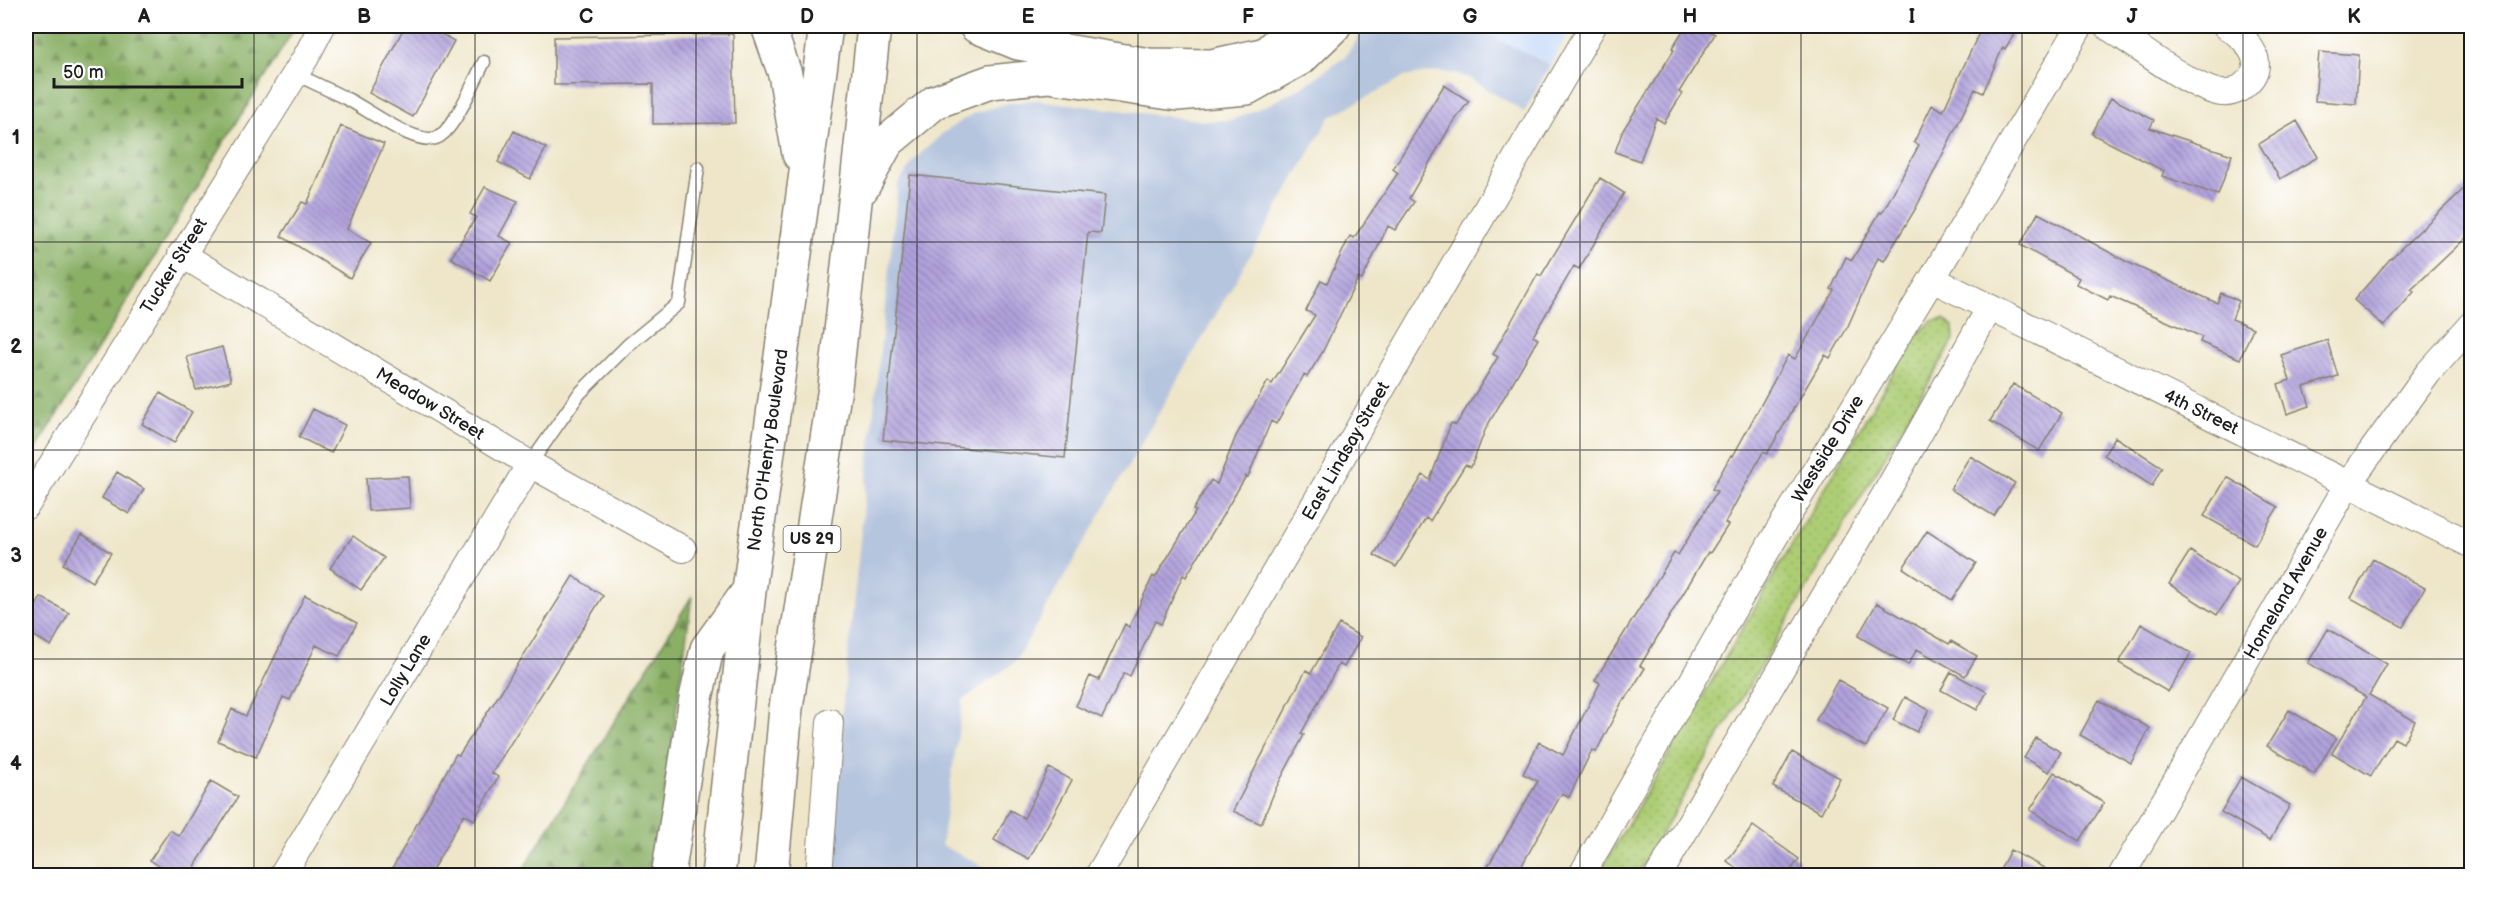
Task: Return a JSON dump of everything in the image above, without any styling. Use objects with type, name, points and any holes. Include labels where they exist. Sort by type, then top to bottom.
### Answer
[{"type":"highway","points":[[768,26],[785,74],[804,185]]},
{"type":"highway","name":"North O'Henry Boulevard","points":[[718,876],[749,591],[826,26]]},
{"type":"highway","name":"US 29","points":[[771,876],[786,708],[835,387],[874,26]]},
{"type":"highway","points":[[976,26],[1018,44],[1149,65],[1211,66],[1266,54],[1295,26]]},
{"type":"highway","points":[[855,203],[886,142],[935,102],[990,82],[1048,76],[1177,94],[1247,88],[1301,58],[1334,26]]},
{"type":"highway","points":[[668,876],[696,698],[707,649],[749,591]]},
{"type":"street","name":"Tucker Street","points":[[26,506],[180,254],[295,74],[322,26]]},
{"type":"street","name":"East Lindsay Street","points":[[1098,876],[1593,26]]},
{"type":"street","name":"Westside Drive","points":[[1581,876],[1770,545],[1932,279],[2080,26]]},
{"type":"street","points":[[2107,26],[2205,89],[2224,93],[2238,90],[2251,80],[2257,69],[2255,53],[2243,36],[2226,26]]},
{"type":"street","name":"Meadow Street","points":[[180,254],[530,464],[683,549]]},
{"type":"street","name":"4th Street","points":[[1932,279],[2472,545]]},
{"type":"street","points":[[1658,876],[1886,493],[1989,309]]},
{"type":"street","name":"Homeland Avenue","points":[[2121,876],[2348,484],[2428,373],[2472,324]]},
{"type":"street","name":"Lolly Lane","points":[[282,876],[530,464]]},
{"type":"street","points":[[819,876],[830,722]]},
{"type":"lane","points":[[295,74],[350,100],[407,133],[421,138],[434,139],[440,136],[454,118],[484,62]]},
{"type":"lane","points":[[530,464],[579,394],[628,345],[679,303],[698,168]]},
{"type":"shaded area","points":[[1366,26],[1471,26],[1550,65],[1524,112],[1467,77],[1440,71],[1404,77],[1330,117],[1015,662],[963,700],[941,845],[1000,875],[830,876],[836,767],[898,184],[915,159],[943,133],[972,114],[1009,103],[1035,100],[1205,121],[1232,120],[1270,104],[1308,83],[1345,57]]},
{"type":"shaded area","points":[[1471,26],[1572,26],[1550,65]]},
{"type":"green space","points":[[26,26],[296,26],[26,466]]},
{"type":"green space","points":[[1944,319],[1953,327],[1954,340],[1637,875],[1598,875],[1912,340],[1932,321]]},
{"type":"green space","points":[[692,596],[654,875],[519,876]]},
{"type":"building","points":[[405,26],[426,26],[454,41],[413,117],[369,93]]},
{"type":"building","points":[[1686,26],[1701,26],[1715,34],[1679,92],[1682,94],[1664,123],[1656,118],[1640,161],[1615,152],[1623,130],[1674,50],[1672,48]]},
{"type":"building","points":[[1966,26],[2019,26],[2005,49],[2003,47],[1983,93],[1975,89],[1916,208],[1884,261],[1878,258],[1848,326],[1830,358],[1825,355],[1767,454],[1763,452],[1725,523],[1728,525],[1710,553],[1708,552],[1640,666],[1645,668],[1626,699],[1624,698],[1596,752],[1592,750],[1569,797],[1562,793],[1516,876],[1482,876],[1538,781],[1523,774],[1539,742],[1563,755],[1600,683],[1595,680],[1674,553],[1678,555],[1717,491],[1712,489],[1731,455],[1733,456],[1788,355],[1795,359],[1834,290],[1831,289],[1846,257],[1852,260],[1880,212],[1882,213],[1919,145],[1914,142],[1932,105],[1943,111],[1979,33]]},
{"type":"building","points":[[733,34],[735,123],[653,124],[653,84],[554,85],[554,37]]},
{"type":"building","points":[[2319,52],[2359,55],[2356,104],[2315,101]]},
{"type":"building","points":[[1444,85],[1469,101],[1450,127],[1409,198],[1414,202],[1395,230],[1388,226],[1362,280],[1358,278],[1322,353],[1307,377],[1304,375],[1276,424],[1271,421],[1248,477],[1246,476],[1186,577],[1183,575],[1161,624],[1155,621],[1130,676],[1124,673],[1102,718],[1076,706],[1090,676],[1099,680],[1125,624],[1129,627],[1153,576],[1155,578],[1196,511],[1193,510],[1211,480],[1217,484],[1236,436],[1268,381],[1272,384],[1315,315],[1306,311],[1321,280],[1327,283],[1350,236],[1354,238],[1398,173],[1393,169]]},
{"type":"building","points":[[2111,98],[2154,120],[2150,128],[2232,155],[2218,195],[2162,176],[2164,171],[2092,134]]},
{"type":"building","points":[[2297,121],[2318,157],[2280,179],[2259,144]]},
{"type":"building","points":[[341,126],[384,144],[347,229],[371,243],[350,278],[281,236],[302,202],[307,204]]},
{"type":"building","points":[[514,131],[546,148],[530,179],[498,162]]},
{"type":"building","points":[[910,175],[1105,195],[1101,233],[1088,232],[1065,458],[883,440]]},
{"type":"building","points":[[1600,178],[1624,193],[1579,269],[1574,266],[1533,336],[1538,339],[1486,428],[1471,467],[1465,465],[1430,521],[1426,518],[1396,567],[1374,555],[1423,475],[1430,480],[1451,423],[1456,425],[1498,357],[1493,354],[1538,274],[1541,276]]},
{"type":"building","points":[[2472,181],[2472,232],[2411,290],[2414,292],[2384,326],[2354,300],[2390,259]]},
{"type":"building","points":[[485,187],[518,201],[499,236],[512,243],[490,281],[451,258],[476,217],[470,214]]},
{"type":"building","points":[[2038,213],[2127,262],[2217,303],[2221,293],[2239,301],[2232,319],[2253,328],[2240,359],[2200,342],[2202,337],[2110,296],[2108,300],[2076,284],[2079,278],[2020,245]]},
{"type":"building","points":[[2327,340],[2338,376],[2304,387],[2310,406],[2287,414],[2278,384],[2290,380],[2281,355]]},
{"type":"building","points":[[222,347],[231,381],[196,390],[187,357]]},
{"type":"building","points":[[2013,384],[2062,413],[2039,451],[1990,421]]},
{"type":"building","points":[[160,393],[192,412],[174,443],[142,424]]},
{"type":"building","points":[[313,409],[345,425],[331,453],[299,437]]},
{"type":"building","points":[[2115,437],[2162,467],[2152,486],[2104,455]]},
{"type":"building","points":[[1970,456],[2015,483],[1994,516],[1950,489]]},
{"type":"building","points":[[117,472],[144,489],[129,514],[102,498]]},
{"type":"building","points":[[408,476],[410,508],[368,511],[366,478]]},
{"type":"building","points":[[2227,477],[2278,507],[2255,545],[2204,516]]},
{"type":"building","points":[[1927,531],[1976,563],[1952,600],[1903,568]]},
{"type":"building","points":[[82,534],[111,553],[92,582],[63,564]]},
{"type":"building","points":[[353,536],[384,558],[361,590],[330,568]]},
{"type":"building","points":[[2190,551],[2239,582],[2217,615],[2169,584]]},
{"type":"building","points":[[2373,559],[2425,588],[2403,627],[2351,598]]},
{"type":"building","points":[[573,576],[603,596],[492,773],[498,777],[474,820],[464,814],[429,876],[388,876],[456,754],[459,755],[497,698]]},
{"type":"building","points":[[305,595],[357,623],[339,656],[316,645],[290,700],[283,697],[256,757],[218,741],[232,709],[246,716]]},
{"type":"building","points":[[41,597],[69,613],[51,646],[26,631],[26,624]]},
{"type":"building","points":[[1877,603],[1949,644],[1951,641],[1977,656],[1965,676],[1917,649],[1908,665],[1858,636]]},
{"type":"building","points":[[1339,624],[1361,637],[1344,667],[1339,664],[1301,734],[1304,735],[1276,788],[1261,824],[1233,811],[1306,670],[1311,673]]},
{"type":"building","points":[[2141,624],[2191,653],[2168,692],[2119,663]]},
{"type":"building","points":[[2328,629],[2387,664],[2369,695],[2415,721],[2403,743],[2394,738],[2371,776],[2332,753],[2366,697],[2308,663]]},
{"type":"building","points":[[1951,672],[1987,692],[1977,710],[1941,690]]},
{"type":"building","points":[[1838,680],[1888,708],[1866,747],[1816,720]]},
{"type":"building","points":[[1905,697],[1929,710],[1917,732],[1893,720]]},
{"type":"building","points":[[2099,700],[2150,728],[2131,763],[2080,735]]},
{"type":"building","points":[[2289,710],[2336,738],[2314,774],[2267,746]]},
{"type":"building","points":[[2036,738],[2061,752],[2049,772],[2024,758]]},
{"type":"building","points":[[1792,752],[1840,778],[1821,813],[1773,787]]},
{"type":"building","points":[[1049,768],[1072,780],[1029,859],[994,840],[1010,810],[1024,818]]},
{"type":"building","points":[[2054,772],[2104,803],[2080,841],[2030,810]]},
{"type":"building","points":[[2241,777],[2290,805],[2270,840],[2221,812]]},
{"type":"building","points":[[211,781],[238,797],[189,876],[174,876],[150,860],[170,830],[179,836]]},
{"type":"building","points":[[1753,826],[1799,859],[1787,876],[1747,876],[1727,861]]},
{"type":"building","points":[[2010,850],[2059,876],[1997,876]]}]
